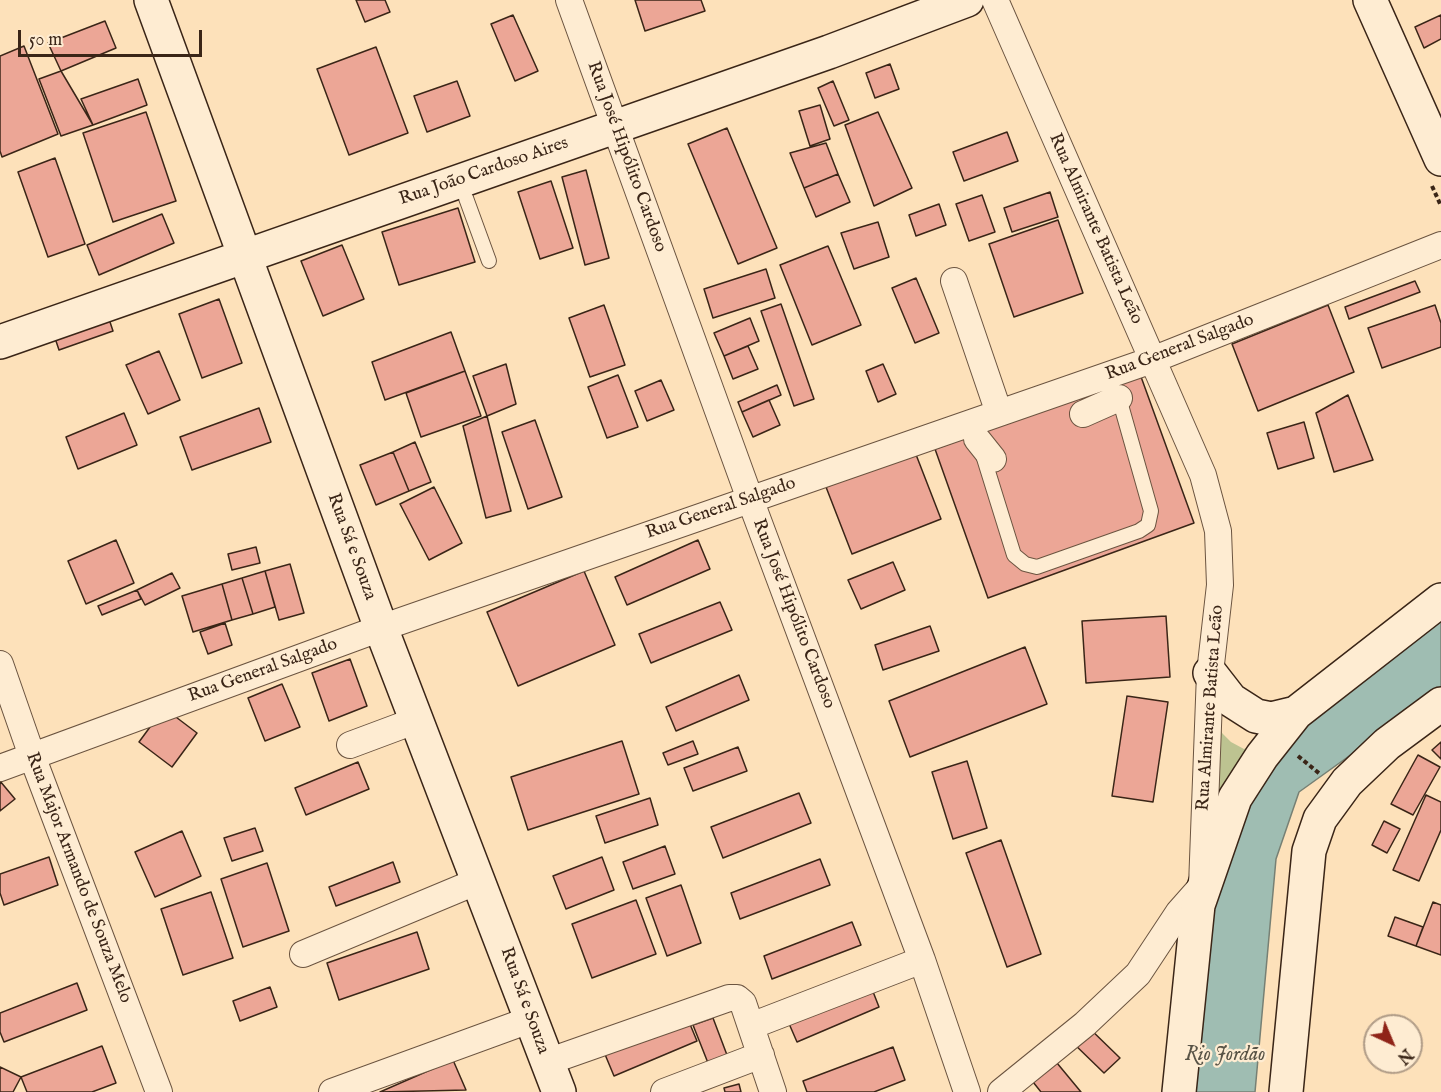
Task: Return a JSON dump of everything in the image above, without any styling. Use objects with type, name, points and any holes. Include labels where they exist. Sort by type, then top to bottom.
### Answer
[{"type":"street","name":"Rua Sá e Souza","points":[[151,0],[381,628],[559,1092]]},
{"type":"street","name":"Rua José Hipólito Cardoso","points":[[569,0],[750,499],[922,960],[967,1092]]},
{"type":"street","name":"Rua João Cardoso Aires","points":[[0,342],[244,256],[462,189],[615,126],[829,52],[967,0]]},
{"type":"street","name":"Rua Almirante Batista Leão","points":[[995,0],[1203,476],[1218,531],[1220,585],[1210,673],[1202,886]]},
{"type":"street","points":[[1370,0],[1441,159]]},
{"type":"street","name":"Rua General Salgado","points":[[0,768],[381,628],[1152,360],[1441,245]]},
{"type":"street","points":[[954,280],[999,413]]},
{"type":"street","points":[[1083,414],[1119,398]]},
{"type":"street","points":[[977,439],[993,459]]},
{"type":"street","points":[[1179,1092],[1202,886],[1235,798],[1262,756],[1296,713],[1441,600]]},
{"type":"street","name":"Rua Major Armando de Souza Melo","points":[[0,664],[32,756],[159,1092]]},
{"type":"street","points":[[1210,673],[1231,700],[1256,716],[1271,719],[1296,713]]},
{"type":"street","points":[[1286,1092],[1309,851],[1320,819],[1347,783],[1387,744],[1441,704]]},
{"type":"street","points":[[350,745],[417,720]]},
{"type":"street","points":[[303,954],[478,881]]},
{"type":"street","points":[[1001,1092],[1086,1024],[1138,974],[1179,912],[1202,886]]},
{"type":"street","points":[[751,1026],[922,960]]},
{"type":"street","points":[[547,1062],[729,998],[737,998],[743,1003],[773,1092]]},
{"type":"street","points":[[332,1092],[532,1020]]},
{"type":"street","points":[[664,1092],[761,1055]]},
{"type":"lane","points":[[462,189],[489,261]]},
{"type":"lane","points":[[977,439],[1014,555],[1025,564],[1037,567],[1139,531],[1148,525],[1151,511],[1119,398]]},
{"type":"path","points":[[1291,750],[1324,778]]},
{"type":"green space","points":[[1214,711],[1222,733],[1231,742],[1244,749],[1262,742],[1196,823]]},
{"type":"water","name":"Rio Jordão","points":[[1441,607],[1441,690],[1299,792],[1276,859],[1255,1092],[1186,1092],[1216,859],[1299,721]]},
{"type":"building","points":[[356,0],[385,0],[390,12],[365,22]]},
{"type":"building","points":[[635,0],[701,0],[705,11],[645,31]]},
{"type":"building","points":[[513,15],[538,71],[515,81],[491,24]]},
{"type":"building","points":[[1441,15],[1441,39],[1424,48],[1415,27]]},
{"type":"building","points":[[105,21],[116,48],[61,71],[48,43]]},
{"type":"building","points":[[24,46],[58,134],[2,157],[0,151],[0,56]]},
{"type":"building","points":[[376,47],[408,133],[349,155],[317,69]]},
{"type":"building","points":[[890,64],[899,89],[875,98],[866,73]]},
{"type":"building","points":[[61,71],[93,125],[61,136],[39,79]]},
{"type":"building","points":[[138,79],[147,105],[93,125],[81,99]]},
{"type":"building","points":[[457,81],[470,116],[427,132],[414,96]]},
{"type":"building","points":[[833,81],[849,120],[834,126],[818,88]]},
{"type":"building","points":[[820,105],[830,139],[810,146],[799,111]]},
{"type":"building","points":[[146,112],[176,201],[113,222],[83,133]]},
{"type":"building","points":[[878,112],[912,188],[874,206],[845,125]]},
{"type":"building","points":[[727,128],[777,248],[738,264],[688,144]]},
{"type":"building","points":[[1007,132],[1018,161],[964,181],[953,152]]},
{"type":"building","points":[[826,143],[838,174],[804,188],[790,153]]},
{"type":"building","points":[[55,158],[85,244],[48,257],[18,172]]},
{"type":"building","points":[[586,170],[609,258],[585,265],[562,177]]},
{"type":"building","points":[[838,174],[850,202],[816,217],[804,188]]},
{"type":"building","points":[[551,181],[573,248],[540,259],[518,192]]},
{"type":"building","points":[[1050,192],[1058,217],[1012,232],[1004,208]]},
{"type":"building","points":[[982,195],[995,232],[969,241],[956,204]]},
{"type":"building","points":[[939,204],[946,225],[916,236],[909,215]]},
{"type":"building","points":[[458,208],[475,262],[399,285],[382,232]]},
{"type":"building","points":[[162,214],[174,243],[99,275],[87,245]]},
{"type":"building","points":[[1058,220],[1083,293],[1014,317],[989,244]]},
{"type":"building","points":[[878,222],[889,257],[854,269],[841,233]]},
{"type":"building","points":[[342,245],[364,299],[323,316],[301,261]]},
{"type":"building","points":[[828,246],[861,325],[812,345],[780,265]]},
{"type":"building","points":[[766,269],[775,298],[713,318],[704,289]]},
{"type":"building","points":[[916,278],[939,333],[915,343],[892,288]]},
{"type":"building","points":[[1415,281],[1420,292],[1349,319],[1345,307]]},
{"type":"building","points":[[219,299],[242,363],[202,378],[179,314]]},
{"type":"building","points":[[781,304],[814,399],[794,406],[761,311]]},
{"type":"building","points":[[604,305],[625,365],[590,377],[569,318]]},
{"type":"building","points":[[1328,305],[1354,372],[1258,411],[1232,344]]},
{"type":"building","points":[[1435,305],[1441,323],[1441,347],[1382,368],[1368,328]]},
{"type":"building","points":[[108,316],[113,331],[59,350],[54,335]]},
{"type":"building","points":[[750,318],[759,341],[724,356],[714,333]]},
{"type":"building","points":[[451,332],[465,371],[385,400],[372,362]]},
{"type":"building","points":[[748,346],[758,369],[733,379],[724,356]]},
{"type":"building","points":[[159,351],[180,400],[148,414],[126,365]]},
{"type":"building","points":[[506,364],[516,404],[487,416],[473,376]]},
{"type":"building","points":[[883,364],[896,394],[878,402],[866,371]]},
{"type":"building","points":[[465,371],[481,416],[421,437],[406,393]]},
{"type":"building","points":[[1140,374],[1194,523],[988,598],[935,449]]},
{"type":"building","points":[[618,375],[638,427],[607,438],[588,387]]},
{"type":"building","points":[[661,380],[674,410],[647,421],[635,391]]},
{"type":"building","points":[[777,385],[781,395],[742,412],[738,402]]},
{"type":"building","points":[[1348,395],[1373,460],[1334,472],[1316,413]]},
{"type":"building","points":[[769,400],[780,425],[753,437],[742,412]]},
{"type":"building","points":[[259,408],[271,442],[192,470],[180,437]]},
{"type":"building","points":[[124,413],[137,445],[78,469],[66,437]]},
{"type":"building","points":[[487,416],[511,511],[486,518],[463,426]]},
{"type":"building","points":[[535,420],[562,497],[528,509],[502,432]]},
{"type":"building","points":[[1304,422],[1314,458],[1278,469],[1267,433]]},
{"type":"building","points":[[415,442],[431,482],[409,491],[393,452]]},
{"type":"building","points":[[393,452],[409,491],[376,505],[360,465]]},
{"type":"building","points":[[915,452],[941,519],[852,554],[826,487]]},
{"type":"building","points":[[434,487],[462,543],[429,560],[400,504]]},
{"type":"building","points":[[116,540],[134,583],[86,604],[68,561]]},
{"type":"building","points":[[698,540],[710,569],[627,605],[615,577]]},
{"type":"building","points":[[256,547],[260,563],[232,570],[228,554]]},
{"type":"building","points":[[893,562],[905,590],[861,609],[848,580]]},
{"type":"building","points":[[290,564],[304,613],[279,620],[265,571]]},
{"type":"building","points":[[265,571],[275,607],[253,614],[242,578]]},
{"type":"building","points":[[584,571],[615,645],[518,686],[487,612]]},
{"type":"building","points":[[172,573],[180,588],[145,605],[137,590]]},
{"type":"building","points":[[242,578],[253,614],[232,620],[222,584]]},
{"type":"building","points":[[222,584],[232,620],[193,632],[182,596]]},
{"type":"building","points":[[137,590],[141,599],[102,615],[98,606]]},
{"type":"building","points":[[720,602],[732,630],[651,663],[639,634]]},
{"type":"building","points":[[1166,616],[1170,677],[1086,683],[1082,621]]},
{"type":"building","points":[[225,623],[232,645],[208,654],[200,632]]},
{"type":"building","points":[[930,626],[939,651],[883,670],[875,645]]},
{"type":"building","points":[[1025,647],[1047,704],[910,757],[889,701]]},
{"type":"building","points":[[350,659],[367,706],[329,721],[312,673]]},
{"type":"building","points":[[739,675],[749,700],[676,731],[666,707]]},
{"type":"building","points":[[282,684],[300,727],[265,741],[248,698]]},
{"type":"building","points":[[1127,696],[1168,702],[1153,802],[1112,796]]},
{"type":"building","points":[[164,708],[197,733],[172,767],[139,742]]},
{"type":"building","points":[[622,741],[639,794],[528,830],[511,777]]},
{"type":"building","points":[[693,741],[698,754],[668,765],[663,753]]},
{"type":"building","points":[[1441,742],[1441,759],[1432,750]]},
{"type":"building","points":[[738,747],[747,771],[693,791],[684,768]]},
{"type":"building","points":[[1418,755],[1440,767],[1413,815],[1391,804]]},
{"type":"building","points":[[967,761],[987,828],[953,839],[932,772]]},
{"type":"building","points":[[358,762],[369,789],[306,815],[295,788]]},
{"type":"building","points":[[0,781],[15,799],[0,811]]},
{"type":"building","points":[[799,793],[811,823],[723,858],[711,827]]},
{"type":"building","points":[[1426,795],[1441,802],[1441,830],[1419,881],[1393,870]]},
{"type":"building","points":[[650,798],[658,825],[605,843],[596,816]]},
{"type":"building","points":[[1384,821],[1400,829],[1387,853],[1372,845]]},
{"type":"building","points":[[255,828],[263,851],[232,861],[224,838]]},
{"type":"building","points":[[182,831],[201,876],[155,897],[135,852]]},
{"type":"building","points":[[1001,840],[1041,954],[1007,967],[966,853]]},
{"type":"building","points":[[665,846],[675,874],[633,889],[623,862]]},
{"type":"building","points":[[49,857],[58,885],[4,905],[0,893],[0,874]]},
{"type":"building","points":[[602,857],[614,890],[566,909],[553,876]]},
{"type":"building","points":[[820,859],[830,885],[740,919],[731,893]]},
{"type":"building","points":[[393,862],[400,882],[336,906],[329,887]]},
{"type":"building","points":[[267,863],[289,931],[243,947],[221,879]]},
{"type":"building","points":[[681,885],[701,943],[667,956],[646,898]]},
{"type":"building","points":[[211,892],[233,958],[183,975],[161,909]]},
{"type":"building","points":[[636,900],[656,954],[592,978],[572,924]]},
{"type":"building","points":[[1433,902],[1441,905],[1441,955],[1416,946]]},
{"type":"building","points":[[1395,917],[1423,927],[1416,946],[1388,936]]},
{"type":"building","points":[[852,922],[861,945],[772,979],[764,956]]},
{"type":"building","points":[[417,932],[429,969],[339,1000],[327,963]]},
{"type":"building","points":[[77,983],[87,1010],[4,1042],[0,1032],[0,1013]]},
{"type":"building","points":[[870,984],[879,1007],[797,1042],[787,1019]]},
{"type":"building","points":[[270,987],[277,1007],[240,1021],[233,1001]]},
{"type":"building","points":[[687,1017],[697,1041],[614,1076],[604,1052]]},
{"type":"building","points":[[713,1018],[727,1055],[708,1063],[693,1025]]},
{"type":"building","points":[[1085,1024],[1120,1058],[1104,1073],[1070,1040]]},
{"type":"building","points":[[102,1046],[116,1083],[92,1092],[27,1092],[21,1077]]},
{"type":"building","points":[[893,1047],[905,1080],[874,1092],[807,1092],[803,1081]]},
{"type":"building","points":[[453,1060],[466,1090],[380,1092]]},
{"type":"building","points":[[1057,1063],[1081,1092],[1041,1092],[1033,1082]]},
{"type":"building","points":[[0,1067],[21,1077],[13,1092],[0,1092]]},
{"type":"building","points":[[739,1084],[741,1092],[725,1092],[724,1088]]}]
